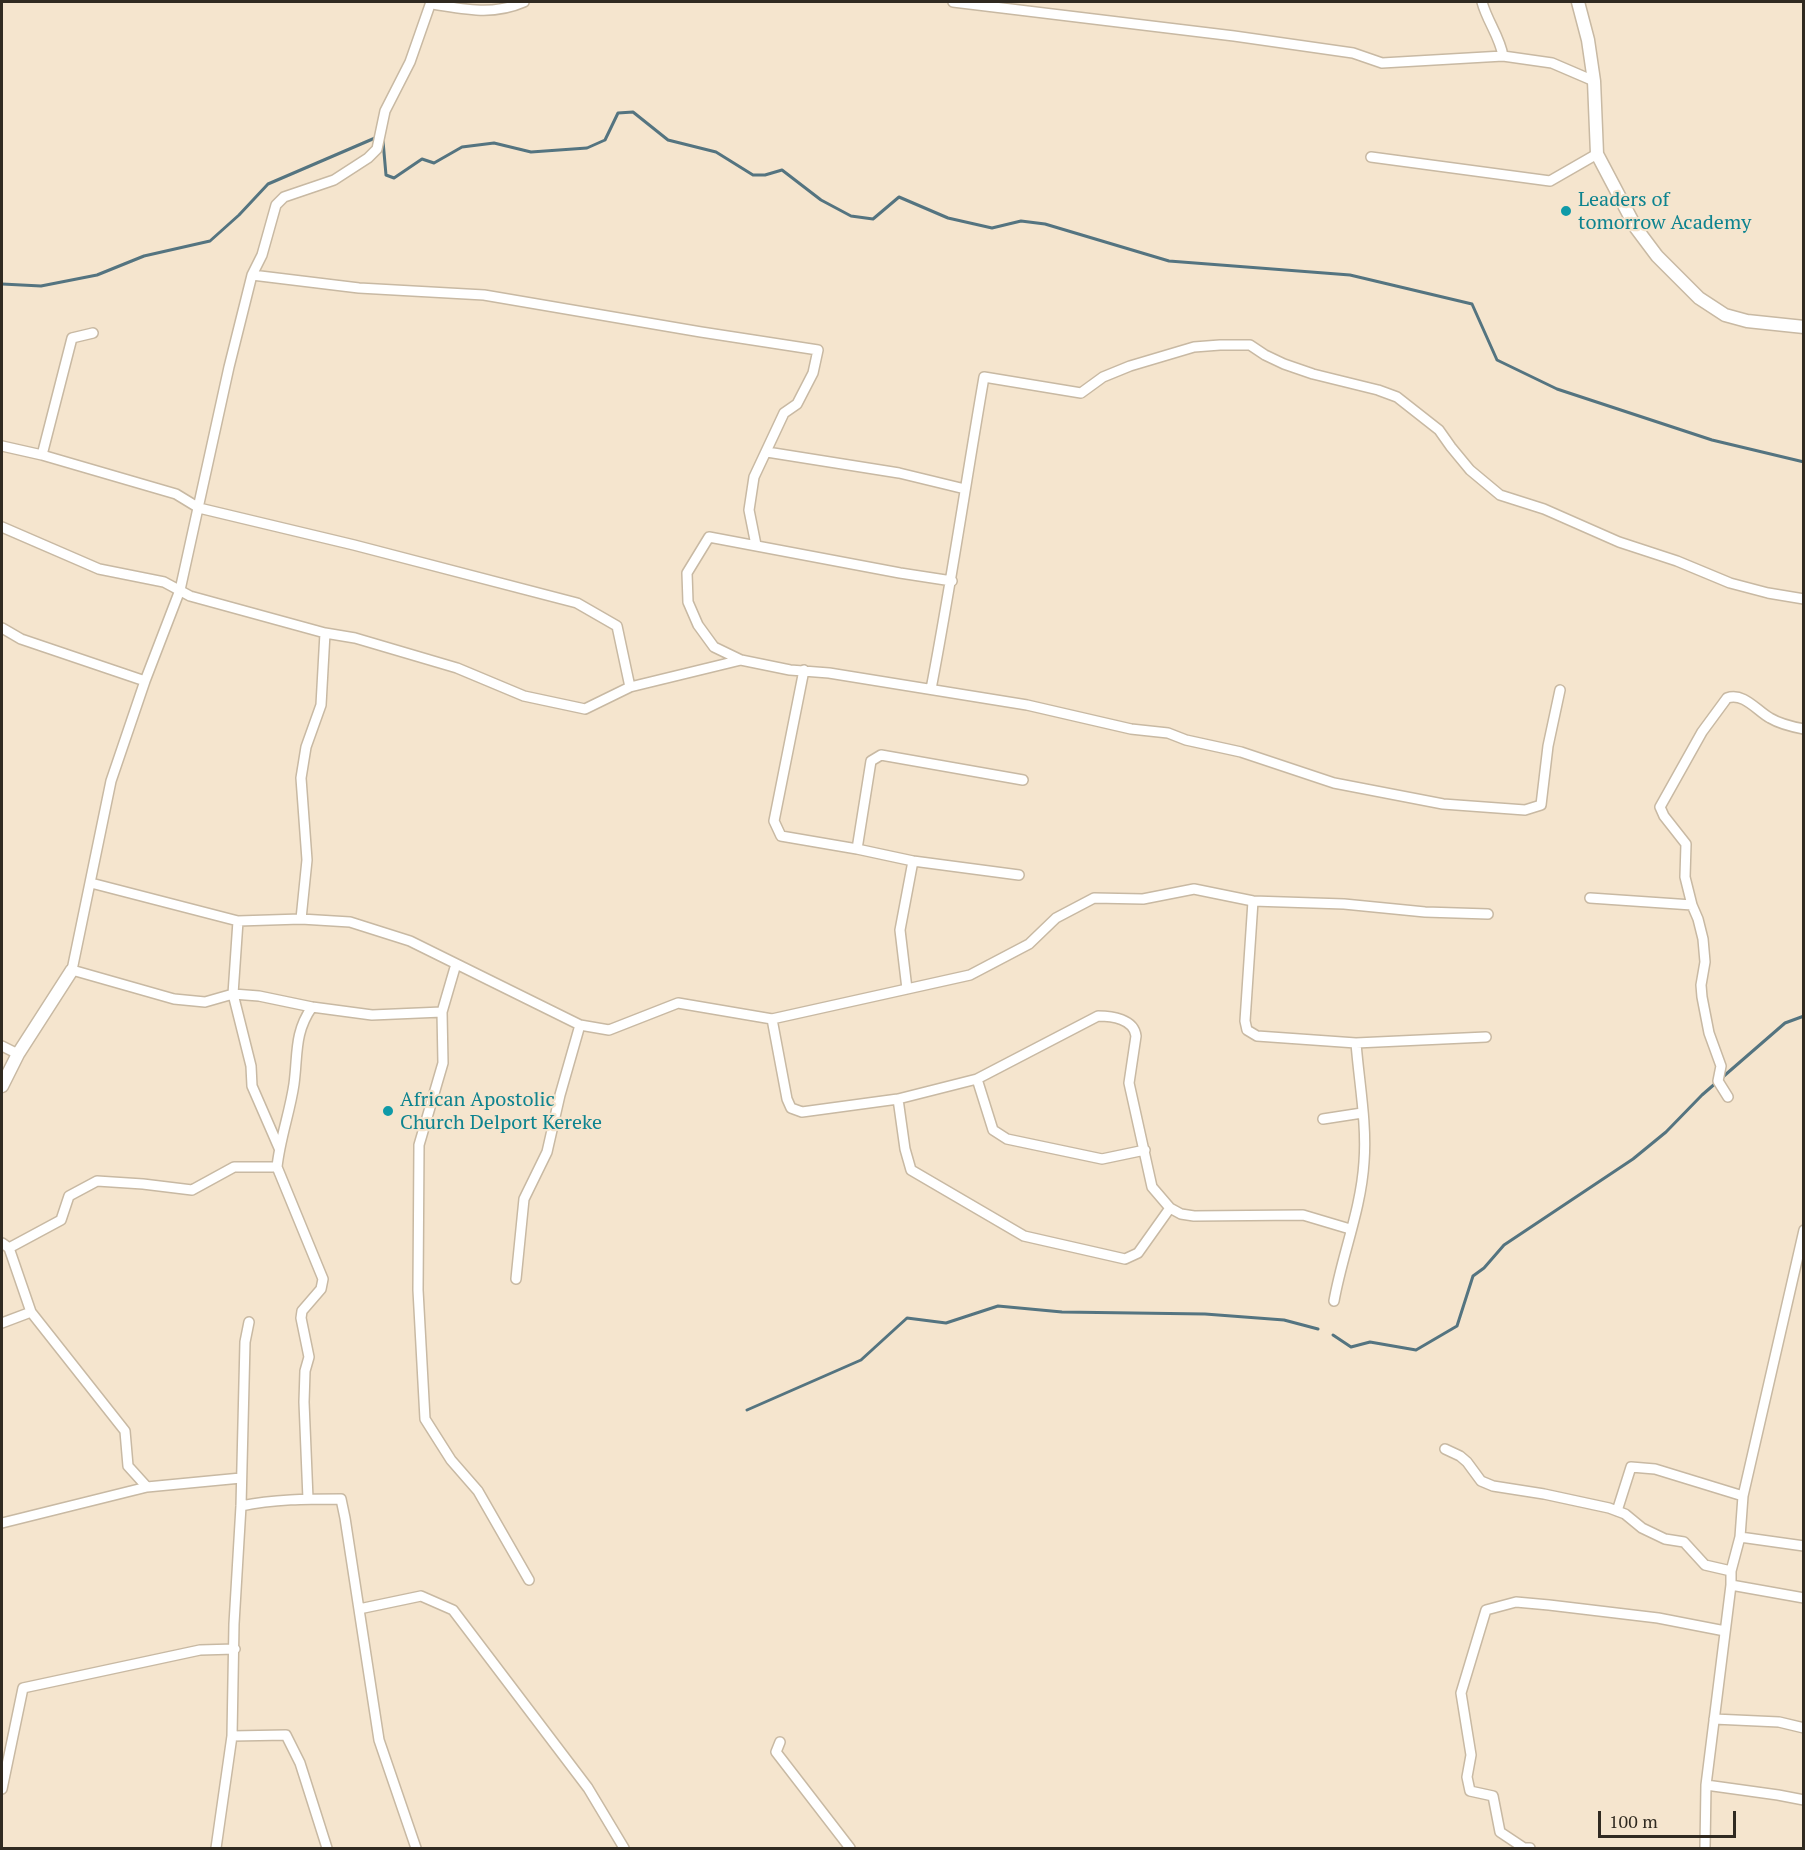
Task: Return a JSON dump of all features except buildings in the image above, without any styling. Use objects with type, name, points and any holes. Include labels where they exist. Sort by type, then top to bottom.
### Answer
[{"type":"street","points":[[2,1086],[18,1054],[72,970],[111,780],[145,681],[180,590],[229,367],[252,275],[262,255],[276,205],[284,197],[334,180],[368,158],[377,149],[385,111],[410,62],[432,3],[484,12],[512,7],[524,2]]},
{"type":"street","points":[[953,2],[1242,37],[1353,53],[1382,63],[1503,56],[1552,63],[1594,81]]},
{"type":"street","points":[[1027,2],[1028,12]]},
{"type":"street","points":[[1482,2],[1487,18],[1502,47],[1503,56]]},
{"type":"street","points":[[1578,2],[1588,40],[1594,81],[1597,154],[1636,228],[1657,256],[1699,298],[1725,315],[1747,321],[1803,327]]},
{"type":"street","points":[[1371,157],[1550,182],[1597,154]]},
{"type":"street","points":[[252,275],[359,288],[484,295],[818,350],[813,373],[798,404],[784,413],[754,477],[749,510],[756,545]]},
{"type":"street","points":[[42,454],[72,338],[93,333]]},
{"type":"street","points":[[931,689],[952,581],[964,489],[984,377],[1081,393],[1102,376],[1194,347],[1250,345],[1284,364],[1396,397],[1427,418],[1470,470],[1500,495],[1730,583],[1803,599]]},
{"type":"street","points":[[2,446],[42,454],[176,494],[199,508],[354,545],[577,603],[617,626],[630,687]]},
{"type":"street","points":[[767,452],[889,471],[964,489]]},
{"type":"street","points":[[2,527],[99,569],[164,582],[190,596],[325,633],[355,638],[457,668],[524,696],[585,709],[630,687],[741,660]]},
{"type":"street","points":[[952,581],[709,537],[687,573],[688,602],[698,625],[714,647],[741,660],[790,670],[804,670],[931,689],[1054,710],[1131,729],[1168,733],[1186,740],[1241,752],[1334,783],[1443,804],[1525,810],[1541,805],[1548,746],[1560,690]]},
{"type":"street","points":[[2,627],[21,639],[145,681]]},
{"type":"street","points":[[301,919],[307,860],[301,778],[306,747],[321,705],[325,633]]},
{"type":"street","points":[[804,670],[774,821],[782,836],[913,861],[1019,875]]},
{"type":"street","points":[[1728,1097],[1718,1081],[1721,1066],[1709,1032],[1702,997],[1701,985],[1705,962],[1703,939],[1685,877],[1686,844],[1660,807],[1702,732],[1725,700],[1734,696],[1740,697],[1769,718],[1803,729]]},
{"type":"street","points":[[857,849],[868,773],[871,762],[881,755],[1023,780]]},
{"type":"street","points":[[907,989],[900,930],[913,861]]},
{"type":"street","points":[[91,884],[238,921],[301,919],[350,922],[410,941],[580,1025],[609,1030],[678,1003],[772,1019],[970,975],[1029,944],[1056,918],[1094,898],[1143,899],[1194,889],[1253,901],[1344,904],[1425,912],[1488,914]]},
{"type":"street","points":[[1590,898],[1692,905]]},
{"type":"street","points":[[1253,901],[1245,1021],[1247,1030],[1257,1036],[1356,1043],[1486,1037]]},
{"type":"street","points":[[238,921],[233,994],[251,1066],[252,1086],[279,1148]]},
{"type":"street","points":[[456,964],[441,1011],[443,1063],[419,1145],[418,1290],[425,1419],[451,1460],[478,1491],[529,1580]]},
{"type":"street","points":[[72,970],[174,999],[205,1002],[233,994],[259,996],[312,1007],[372,1015],[441,1011]]},
{"type":"street","points":[[308,1498],[304,1402],[305,1371],[309,1356],[301,1318],[302,1311],[321,1289],[323,1279],[277,1167],[279,1148],[294,1084],[298,1034],[303,1019],[312,1007]]},
{"type":"street","points":[[772,1019],[787,1099],[792,1108],[802,1112],[898,1099],[977,1079],[1098,1016],[1108,1016],[1127,1022],[1135,1030],[1136,1036],[1129,1083],[1152,1187],[1170,1208],[1181,1214],[1194,1216],[1303,1215],[1350,1229]]},
{"type":"street","points":[[516,1279],[524,1199],[547,1152],[580,1025]]},
{"type":"street","points":[[1335,1302],[1339,1276],[1359,1197],[1364,1163],[1356,1043]]},
{"type":"street","points":[[2,1046],[18,1054]]},
{"type":"street","points":[[977,1079],[993,1130],[1007,1139],[1102,1159],[1145,1150]]},
{"type":"street","points":[[898,1099],[904,1149],[911,1170],[1024,1236],[1125,1259],[1138,1253],[1170,1208]]},
{"type":"street","points":[[1323,1119],[1362,1113]]},
{"type":"street","points":[[147,1487],[128,1466],[125,1431],[31,1312],[5,1246],[61,1220],[69,1196],[97,1181],[192,1190],[234,1167],[277,1167]]},
{"type":"street","points":[[1705,1848],[1706,1785],[1731,1571],[1740,1536],[1743,1496],[1803,1230]]},
{"type":"street","points":[[2,1323],[31,1312]]},
{"type":"street","points":[[216,1848],[232,1736],[245,1342],[249,1322]]},
{"type":"street","points":[[1445,1449],[1467,1462],[1481,1481],[1493,1486],[1544,1494],[1617,1511],[1625,1514],[1642,1528],[1665,1539],[1684,1542],[1705,1565],[1731,1571]]},
{"type":"street","points":[[1617,1511],[1631,1467],[1655,1469],[1743,1496]]},
{"type":"street","points":[[2,1523],[147,1487],[241,1478]]},
{"type":"street","points":[[241,1506],[308,1498],[341,1499],[380,1740],[416,1848]]},
{"type":"street","points":[[1740,1536],[1803,1546]]},
{"type":"street","points":[[1731,1585],[1803,1598]]},
{"type":"street","points":[[359,1609],[422,1596],[453,1610],[588,1788],[624,1848]]},
{"type":"street","points":[[1530,1848],[1524,1848],[1500,1832],[1493,1796],[1470,1791],[1467,1777],[1471,1755],[1461,1693],[1486,1610],[1516,1602],[1658,1618],[1725,1631]]},
{"type":"street","points":[[2,1789],[23,1688],[200,1650],[235,1649]]},
{"type":"street","points":[[1714,1719],[1779,1722],[1803,1728]]},
{"type":"street","points":[[232,1736],[286,1735],[300,1763],[327,1848]]},
{"type":"street","points":[[780,1742],[776,1752],[850,1848]]},
{"type":"street","points":[[1706,1785],[1803,1800]]},
{"type":"waterway","points":[[383,141],[386,175],[394,178],[422,159],[434,163],[462,147],[494,143],[531,152],[587,148],[605,140],[618,113],[633,112],[668,140],[716,152],[753,175],[765,175],[782,170],[821,200],[851,216],[873,219],[899,197],[948,218],[992,228],[1021,221],[1045,224],[1169,261],[1350,275],[1472,304],[1497,360],[1557,389],[1712,440],[1804,462]]},
{"type":"waterway","points":[[2,284],[41,286],[97,275],[144,256],[210,241],[268,184],[375,138]]},
{"type":"waterway","points":[[1333,1335],[1351,1347],[1370,1342],[1416,1350],[1457,1326],[1473,1276],[1484,1268],[1504,1245],[1633,1159],[1666,1132],[1702,1095],[1785,1023],[1804,1016]]},
{"type":"waterway","points":[[747,1410],[861,1360],[907,1318],[946,1323],[998,1306],[1062,1312],[1205,1314],[1284,1320],[1318,1329]]},
{"type":"place","name":"Leaders of tomorrow Academy","points":[[1566,211]]},
{"type":"place","name":"African Apostolic Church Delport Kereke","points":[[388,1111]]}]
